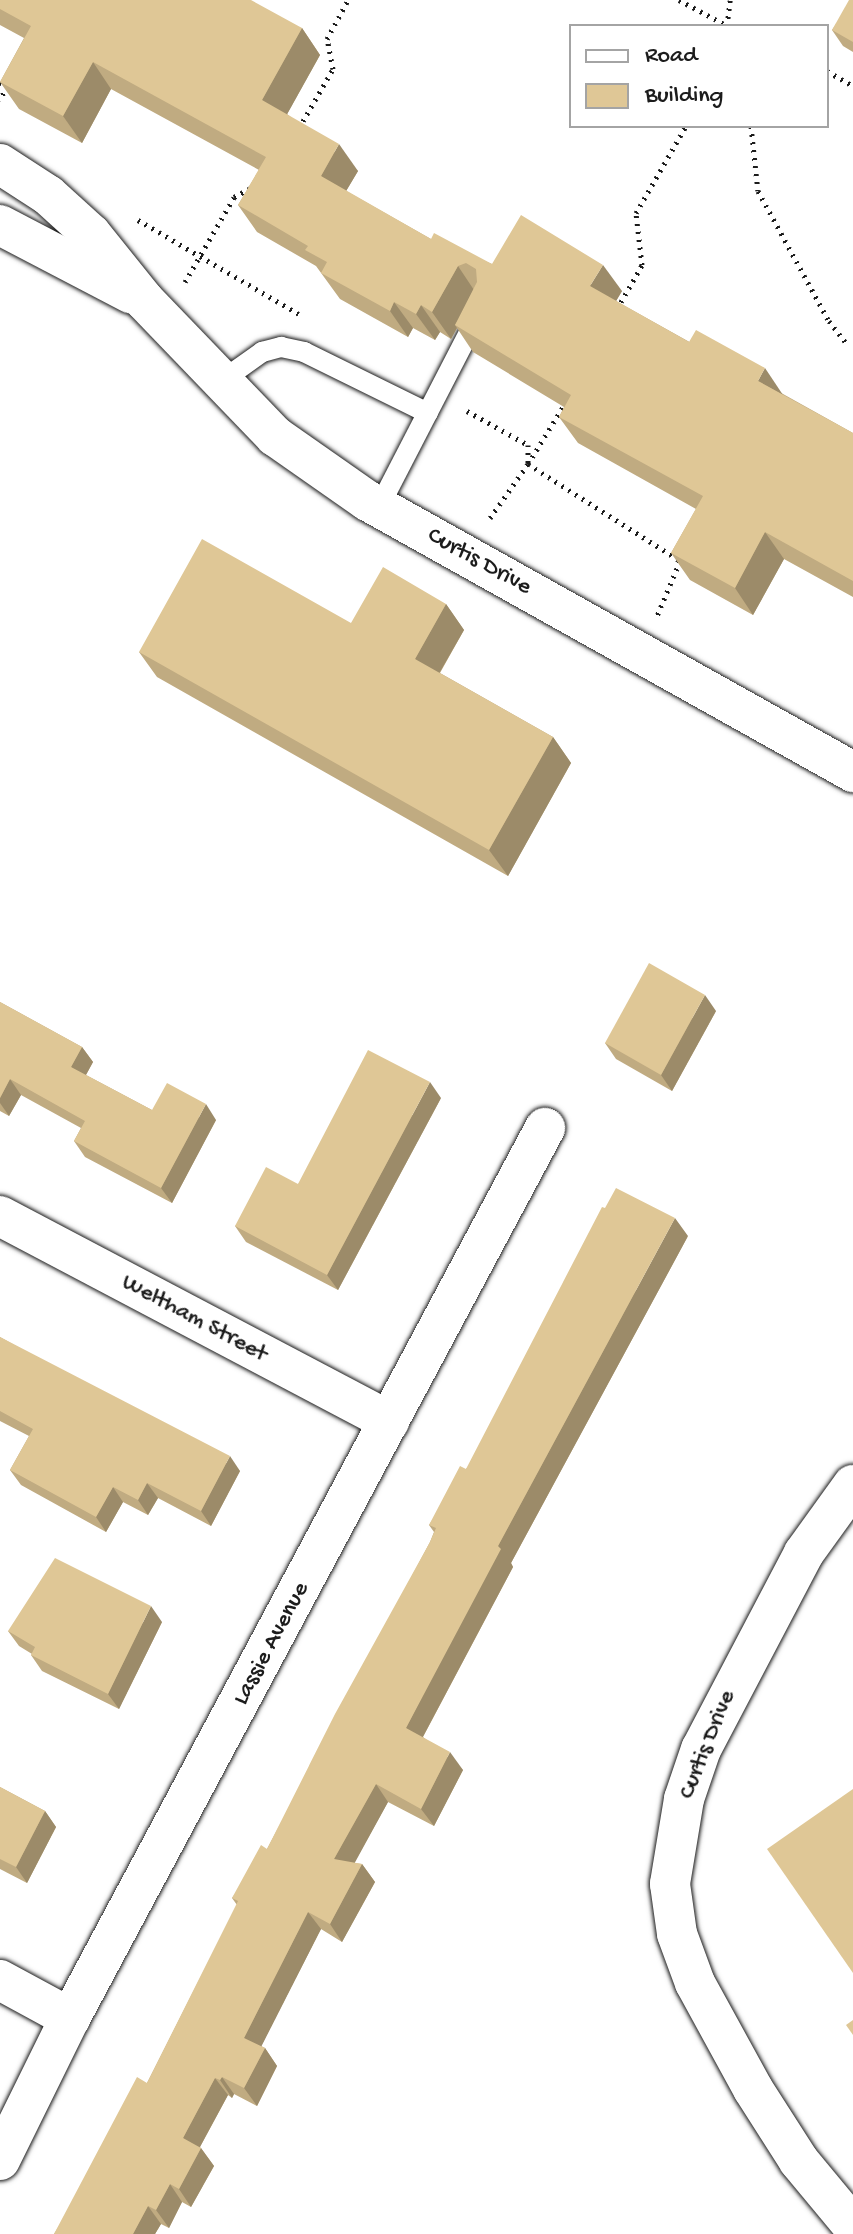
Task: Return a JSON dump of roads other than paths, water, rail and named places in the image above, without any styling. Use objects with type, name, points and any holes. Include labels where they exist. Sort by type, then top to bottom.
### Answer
[{"type":"street","name":"Curtis Drive","points":[[0,164],[48,195],[91,234],[153,309],[275,436],[379,507],[853,772]]},
{"type":"street","name":"Curtis Drive","points":[[0,225],[153,309]]},
{"type":"street","name":"Lassie Avenue","points":[[0,2160],[70,2018],[545,1128]]},
{"type":"street","name":"Weltham Street","points":[[0,1216],[389,1421]]},
{"type":"street","name":"Curtis Drive","points":[[853,1485],[804,1553],[701,1749],[684,1799],[670,1884],[677,1934],[695,1983],[760,2101],[799,2161],[853,2226]]},
{"type":"street","points":[[0,1980],[70,2018]]},
{"type":"lane","points":[[379,507],[484,303]]},
{"type":"lane","points":[[220,382],[262,352],[281,347],[304,352],[432,404]]}]
